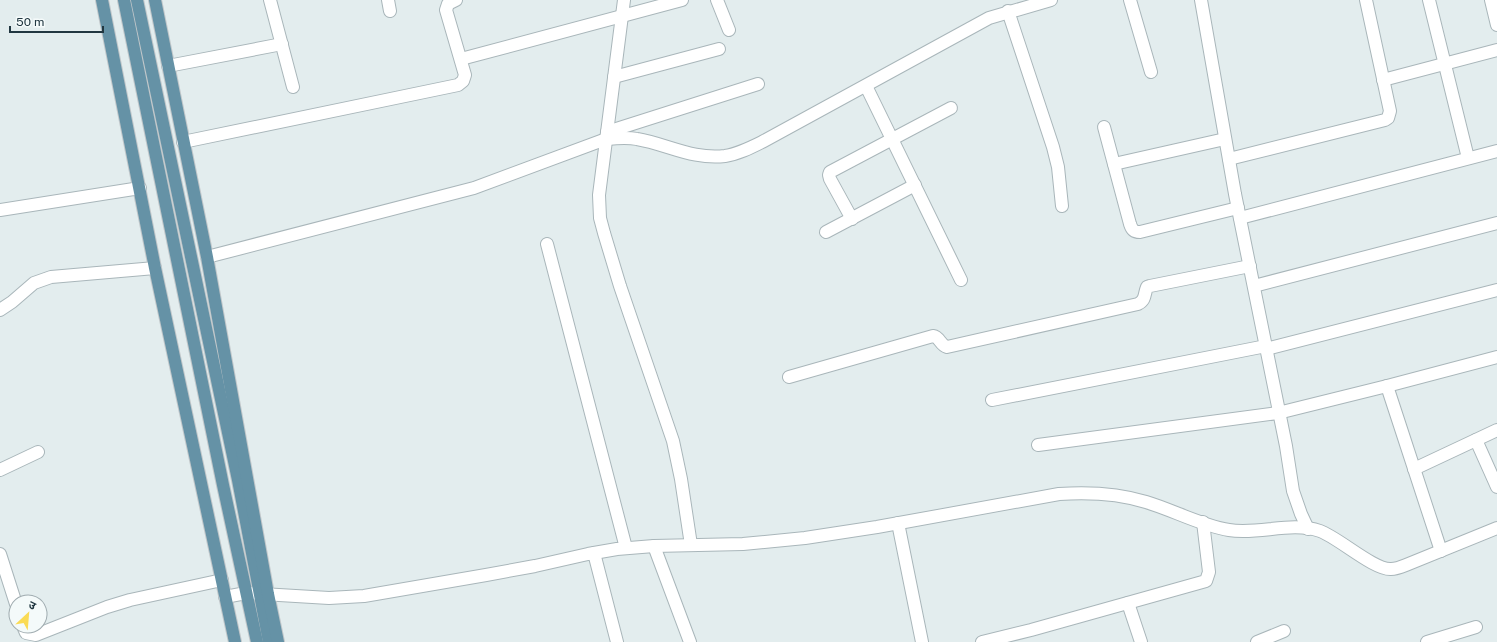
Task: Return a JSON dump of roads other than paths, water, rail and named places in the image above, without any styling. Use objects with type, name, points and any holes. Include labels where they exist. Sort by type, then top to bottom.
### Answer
[{"type":"main road","points":[[102,0],[155,268],[235,642]]},
{"type":"main road","points":[[124,0],[257,642]]},
{"type":"main road","points":[[137,0],[238,480],[264,594],[278,642]]},
{"type":"main road","points":[[155,0],[207,257],[264,594],[269,642]]},
{"type":"street","points":[[270,0],[293,87]]},
{"type":"street","points":[[183,142],[458,85],[463,81],[465,75],[446,10],[448,4],[456,0]]},
{"type":"street","points":[[624,0],[606,135],[600,196],[600,218],[620,286],[673,441],[681,479],[691,545]]},
{"type":"street","points":[[461,59],[682,0]]},
{"type":"street","points":[[717,0],[729,30]]},
{"type":"street","points":[[606,135],[636,139],[692,155],[709,157],[726,156],[743,152],[866,86],[976,24],[1008,12],[1051,0]]},
{"type":"street","points":[[1130,0],[1151,72]]},
{"type":"street","points":[[1201,0],[1228,159],[1278,413],[1286,446],[1293,491],[1308,529]]},
{"type":"street","points":[[1228,159],[1388,118],[1390,111],[1366,0]]},
{"type":"street","points":[[1429,0],[1468,158]]},
{"type":"street","points":[[1491,0],[1497,25]]},
{"type":"street","points":[[1008,12],[1053,147],[1058,167],[1062,206]]},
{"type":"street","points":[[168,66],[282,44]]},
{"type":"street","points":[[614,77],[719,49]]},
{"type":"street","points":[[1383,80],[1497,50]]},
{"type":"street","points":[[207,257],[474,188],[606,135],[758,84]]},
{"type":"street","points":[[866,86],[961,280]]},
{"type":"street","points":[[852,219],[830,179],[830,172],[951,108]]},
{"type":"street","points":[[1104,127],[1130,224],[1132,230],[1135,232],[1239,213],[1497,151]]},
{"type":"street","points":[[1114,164],[1225,139]]},
{"type":"street","points":[[826,232],[915,185]]},
{"type":"street","points":[[0,210],[140,188]]},
{"type":"street","points":[[1254,286],[1497,223]]},
{"type":"street","points":[[547,244],[626,548]]},
{"type":"street","points":[[789,377],[933,336],[938,338],[942,345],[947,347],[1138,304],[1142,302],[1147,288],[1150,286],[1250,266]]},
{"type":"street","points":[[0,310],[34,283],[51,276],[155,268]]},
{"type":"street","points":[[992,400],[1266,347],[1497,290]]},
{"type":"street","points":[[1038,445],[1278,413],[1497,357]]},
{"type":"street","points":[[1387,386],[1441,551]]},
{"type":"street","points":[[1414,469],[1497,430]]},
{"type":"street","points":[[1476,440],[1497,487]]},
{"type":"street","points":[[0,470],[38,452]]},
{"type":"street","points":[[225,597],[246,593],[329,598],[364,596],[493,574],[594,553],[626,548],[783,541],[898,523],[1059,494],[1104,493],[1123,496],[1146,502],[1230,530],[1246,531],[1296,527],[1318,531],[1328,535],[1381,567],[1390,569],[1441,551],[1497,528]]},
{"type":"street","points":[[988,641],[1206,581],[1209,572],[1203,522]]},
{"type":"street","points":[[898,523],[922,642]]},
{"type":"street","points":[[654,546],[690,642]]},
{"type":"street","points":[[594,553],[617,642]]},
{"type":"street","points":[[0,554],[13,594]]},
{"type":"street","points":[[48,630],[107,607],[130,600],[222,580]]},
{"type":"street","points":[[1128,603],[1141,642]]},
{"type":"street","points":[[1427,642],[1476,627]]},
{"type":"street","points":[[1257,642],[1284,631]]}]
